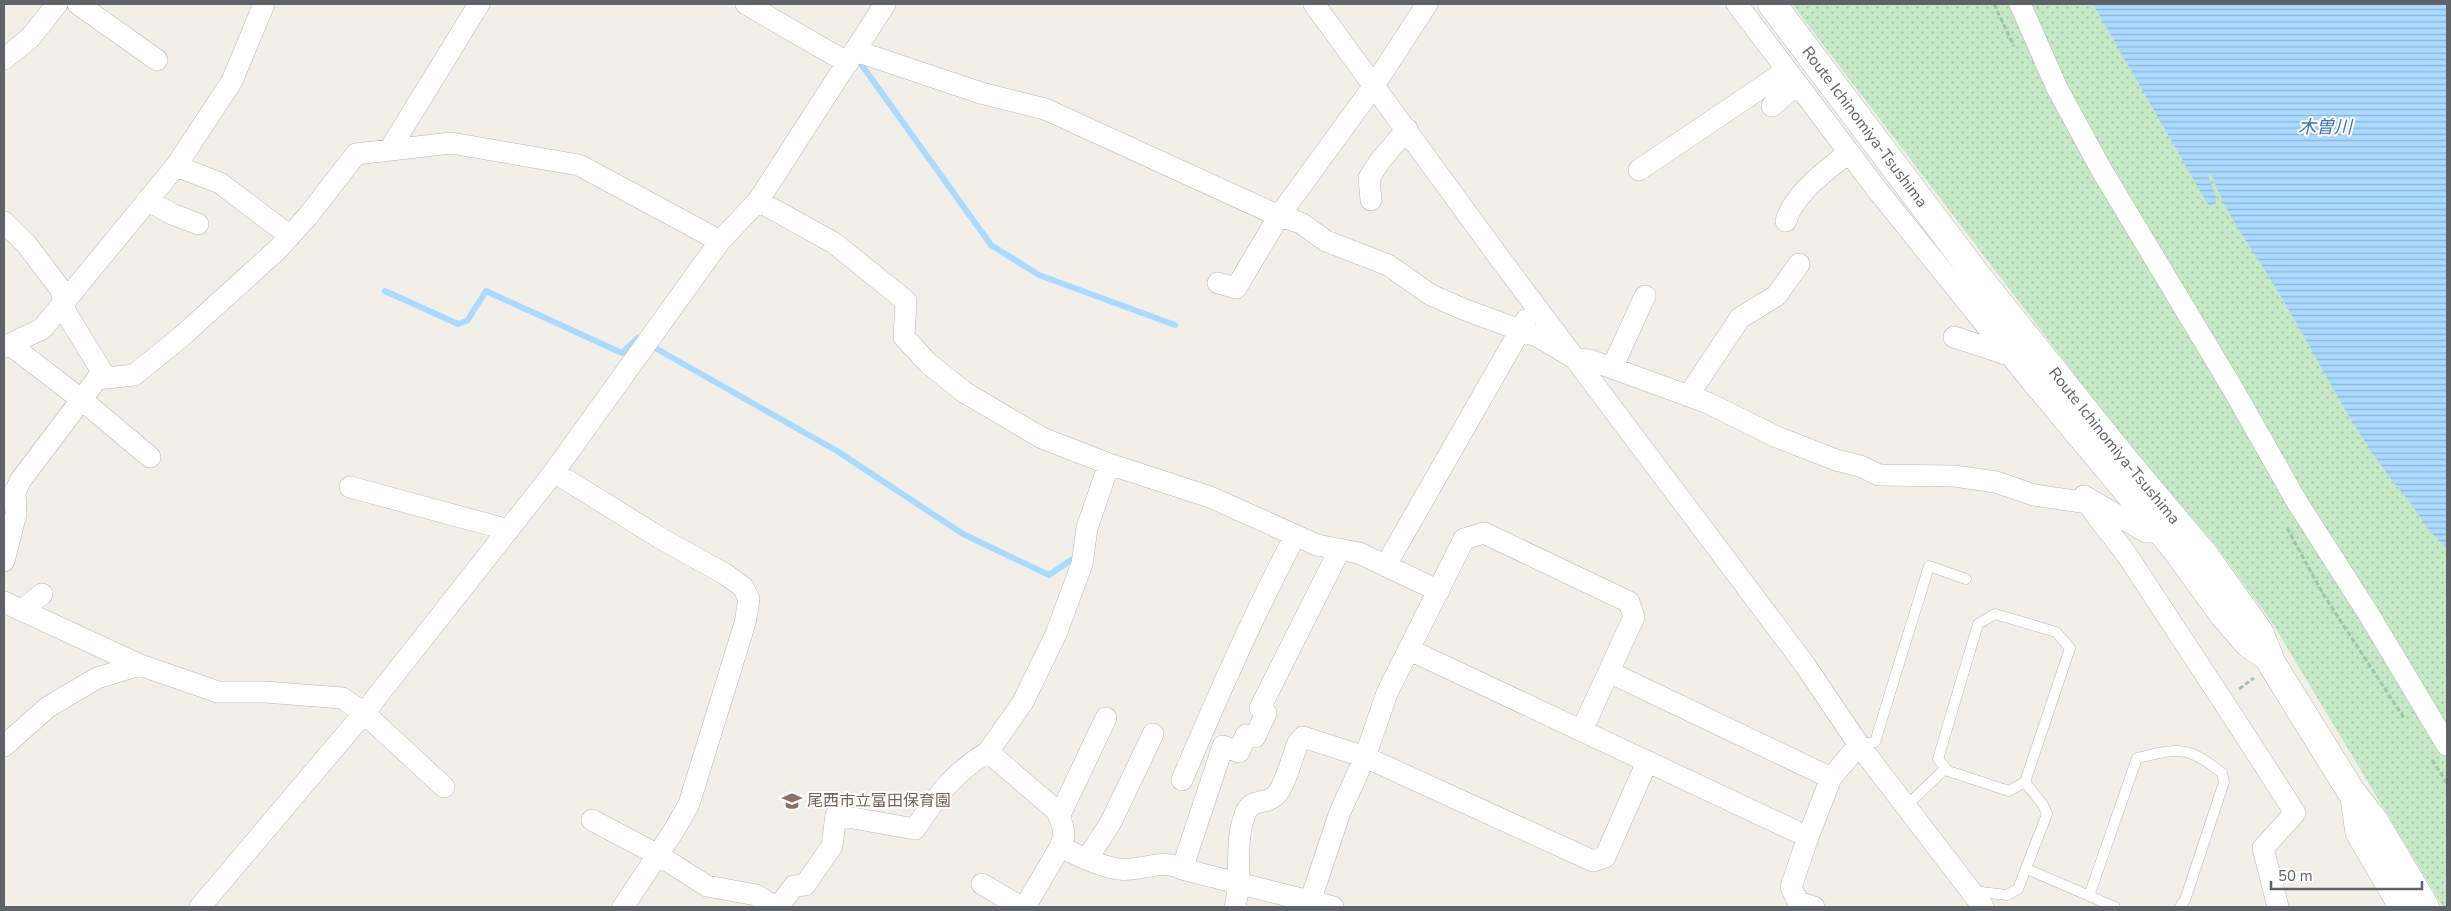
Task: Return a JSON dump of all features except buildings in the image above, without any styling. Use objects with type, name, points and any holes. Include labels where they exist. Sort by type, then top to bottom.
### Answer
[{"type":"main road","name":"Route Ichinomiya-Tsushima","points":[[1776,7],[1977,276],[2121,456],[2205,556],[2259,632],[2272,664],[2350,790],[2374,821],[2425,907]]},
{"type":"street","points":[[4,59],[30,38],[57,4]]},
{"type":"street","points":[[78,4],[156,60]]},
{"type":"street","points":[[150,457],[82,400],[6,346],[42,329],[176,166],[232,81],[264,4]]},
{"type":"street","points":[[390,149],[479,4]]},
{"type":"street","points":[[746,4],[852,57],[1045,109],[1279,216],[1302,222],[1326,241],[1388,265],[1431,295],[1539,337],[1576,359],[1590,360],[1708,403],[1777,438],[1836,460],[1860,466],[1879,475],[1954,476],[1996,482],[2034,495],[2088,503]]},
{"type":"street","points":[[200,907],[364,713],[554,472],[720,241],[758,201],[885,4]]},
{"type":"street","points":[[1314,4],[1372,87],[1407,129],[1535,304],[1805,665],[1859,745],[1906,806],[1970,899],[1983,907]]},
{"type":"street","points":[[1218,282],[1236,288],[1279,216],[1372,87],[1427,4]]},
{"type":"street","points":[[1737,4],[1849,153],[2157,533],[2239,638],[2246,646],[2272,664]]},
{"type":"street","points":[[2020,4],[2057,88],[2101,169],[2297,502],[2368,612],[2439,752]]},
{"type":"street","points":[[1772,106],[1792,77]]},
{"type":"street","points":[[1639,170],[1792,77]]},
{"type":"street","points":[[1371,200],[1369,178],[1380,161],[1407,129]]},
{"type":"street","points":[[4,560],[16,514],[9,490],[20,481],[97,379],[134,375],[181,337],[290,236],[356,154],[451,143],[579,165],[720,241]]},
{"type":"street","points":[[1786,221],[1789,211],[1823,172],[1849,153]]},
{"type":"street","points":[[176,166],[220,183],[290,236]]},
{"type":"street","points":[[147,200],[172,214],[198,224]]},
{"type":"street","points":[[758,201],[834,243],[906,301],[904,337],[928,362],[964,392],[1042,438],[1108,464],[1210,497],[1317,545],[1359,553],[1439,591]]},
{"type":"street","points":[[4,222],[27,245],[61,290],[62,303],[66,314],[106,378]]},
{"type":"street","points":[[1688,396],[1740,318],[1776,296],[1799,264]]},
{"type":"street","points":[[1612,368],[1645,296]]},
{"type":"street","points":[[1386,565],[1535,304]]},
{"type":"street","points":[[1954,337],[2012,356]]},
{"type":"street","points":[[592,820],[658,855],[708,886],[756,895],[776,907],[794,886],[805,885],[832,846],[836,815],[915,829],[949,781],[966,765],[988,752],[1023,702],[1056,634],[1082,564],[1087,528],[1108,464]]},
{"type":"street","points":[[554,472],[660,538],[726,574],[743,587],[749,599],[745,623],[689,804],[623,907]]},
{"type":"street","points":[[350,487],[509,530]]},
{"type":"street","points":[[2157,533],[2146,532],[2084,496],[2125,551],[2295,814],[2263,848],[2278,907]]},
{"type":"street","points":[[1310,902],[1340,812],[1365,757],[1388,693],[1464,539],[1484,533],[1629,602],[1634,617],[1582,730]]},
{"type":"street","points":[[1182,780],[1224,681],[1270,582],[1295,536]]},
{"type":"street","points":[[1182,870],[1223,746],[1239,752],[1246,735],[1255,737],[1266,713],[1260,708],[1340,549]]},
{"type":"street","points":[[13,606],[42,594]]},
{"type":"street","points":[[13,606],[140,665],[218,692],[265,692],[342,698],[364,713],[444,787]]},
{"type":"street","points":[[1410,650],[1808,837]]},
{"type":"street","points":[[4,746],[48,707],[89,682],[140,665]]},
{"type":"street","points":[[1608,672],[1831,778]]},
{"type":"street","points":[[1059,817],[1106,718]]},
{"type":"street","points":[[1087,859],[1111,822],[1153,734]]},
{"type":"street","points":[[1235,907],[1239,882],[1240,832],[1247,810],[1252,804],[1269,801],[1277,795],[1298,743],[1303,738],[1365,757],[1593,861],[1606,857],[1647,762]]},
{"type":"street","points":[[1814,907],[1798,902],[1791,887],[1831,778],[1859,745]]},
{"type":"street","points":[[988,752],[1057,810],[1064,836],[1060,847],[1025,907]]},
{"type":"street","points":[[2350,790],[2356,832],[2399,907]]},
{"type":"street","points":[[1060,847],[1118,870],[1155,864],[1174,865],[1182,870],[1239,882],[1333,907]]},
{"type":"street","points":[[982,884],[1021,907]]},
{"type":"lane","points":[[1859,745],[1875,742],[1929,566],[1966,579]]},
{"type":"lane","points":[[1995,614],[2056,632],[2070,648],[2025,782],[2009,791],[1948,772],[1938,759],[1978,624],[1995,614]]},
{"type":"lane","points":[[2089,896],[2137,758],[2174,750],[2199,755],[2222,773],[2224,782],[2185,900],[2180,907]]},
{"type":"lane","points":[[1906,806],[1946,768]]},
{"type":"lane","points":[[1970,899],[2007,895],[2018,889],[2047,814],[2043,805],[2025,782]]},
{"type":"lane","points":[[2027,869],[2115,907]]},
{"type":"path","points":[[2323,594],[2409,726]]},
{"type":"path","points":[[2223,701],[2272,664]]},
{"type":"path","points":[[2439,752],[2447,783]]},
{"type":"green space","points":[[1792,4],[2133,4],[2447,540],[2447,907],[2443,907],[2273,624],[2218,548],[2133,451]]},
{"type":"water","name":"木曽川","points":[[2093,4],[2447,4],[2447,548],[2429,530],[2365,442],[2283,300],[2222,200],[2211,173],[2208,174],[2216,203],[2210,206],[2206,201]]},
{"type":"waterway","points":[[861,64],[991,245],[1039,275],[1175,325]]},
{"type":"waterway","points":[[385,291],[458,324],[467,321],[486,291],[622,353],[638,338]]},
{"type":"waterway","points":[[657,349],[837,451],[963,534],[1049,575],[1071,560]]},
{"type":"place","name":"尾西市立富田保育園","points":[[792,801]]}]
